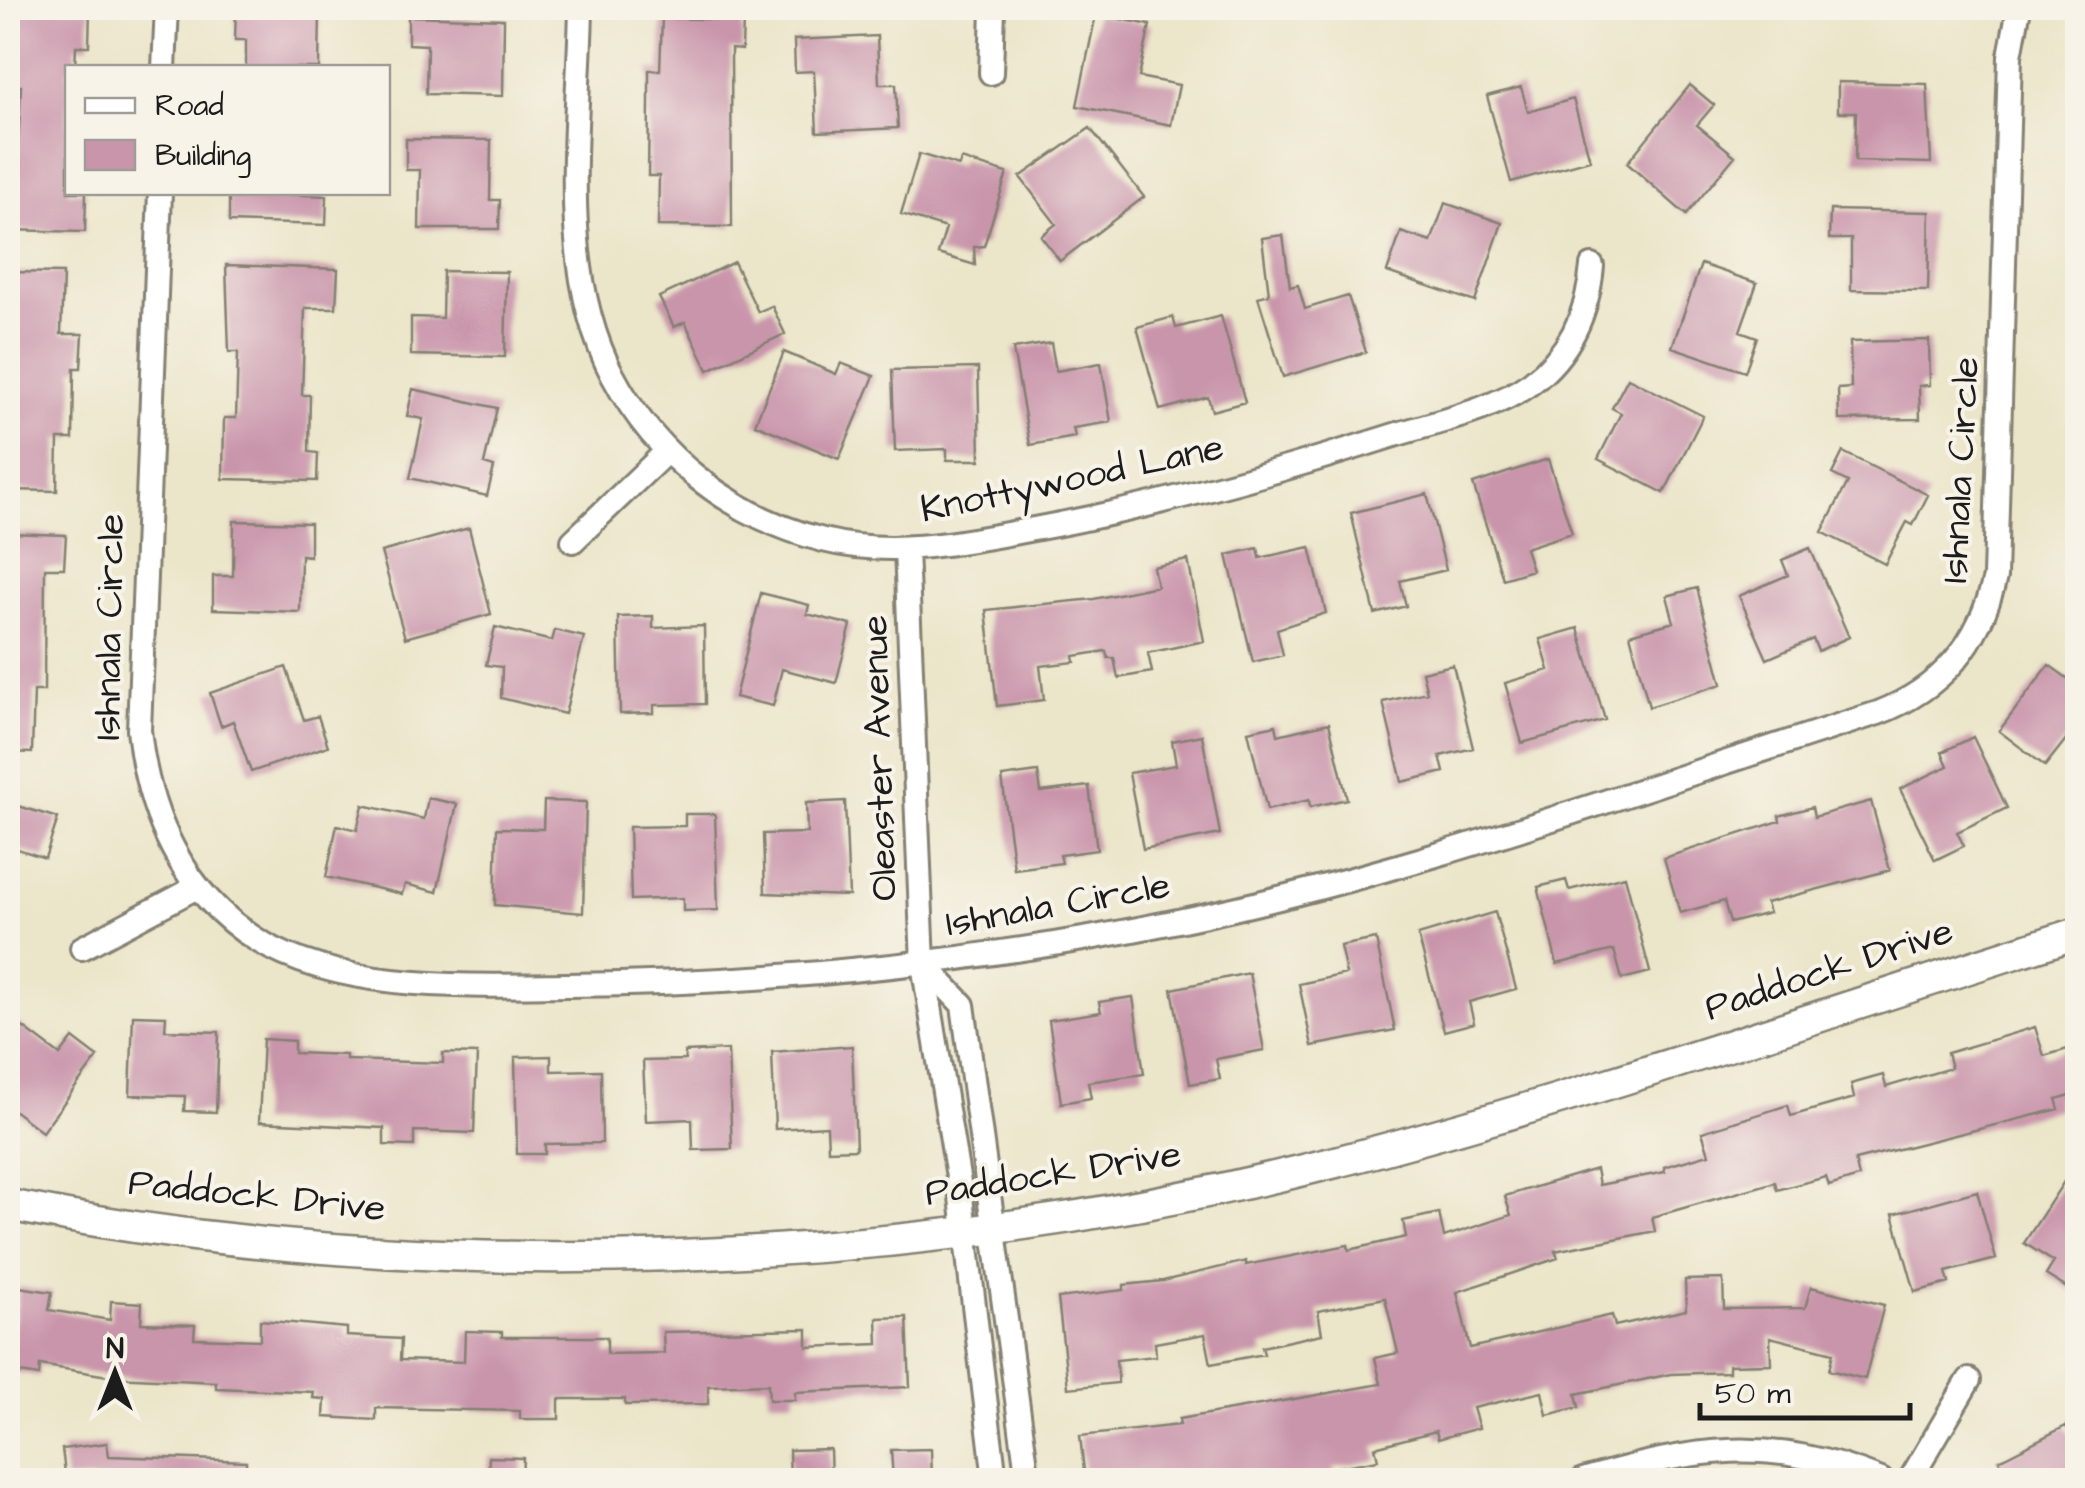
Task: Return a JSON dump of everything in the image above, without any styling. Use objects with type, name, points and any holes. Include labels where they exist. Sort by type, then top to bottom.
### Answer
[{"type":"street","points":[[164,65],[166,8]]},
{"type":"street","name":"Knottywood Lane","points":[[582,8],[576,242],[582,288],[612,375],[667,451],[740,507],[781,527],[825,540],[906,549],[1088,520],[1212,490],[1496,402],[1545,372],[1570,341],[1586,306],[1592,266]]},
{"type":"street","points":[[992,73],[993,8]]},
{"type":"street","name":"Ishnala Circle","points":[[160,195],[140,730],[156,815],[198,886],[259,941],[334,972],[375,978],[533,985],[671,984],[924,964],[1181,921],[1316,888],[1878,713],[1933,684],[1974,636],[1995,578],[2010,56],[2019,8]]},
{"type":"street","points":[[574,542],[667,451]]},
{"type":"street","name":"Oleaster Avenue","points":[[906,549],[924,964],[960,1188],[962,1230],[995,1480]]},
{"type":"street","points":[[82,948],[198,886]]},
{"type":"street","name":"Paddock Drive","points":[[8,1205],[234,1238],[523,1255],[812,1246],[994,1226],[1192,1194],[1332,1163],[1472,1124],[2078,933]]},
{"type":"street","points":[[924,964],[963,1005],[1028,1480]]},
{"type":"street","points":[[1910,1480],[1969,1380]]},
{"type":"street","points":[[1583,1480],[1658,1458],[1750,1448],[1796,1452],[1881,1480]]},
{"type":"building","points":[[9,8],[90,9],[89,46],[76,46],[75,65],[65,65],[65,195],[86,195],[85,232],[8,230],[8,149],[18,149],[21,86],[8,86]]},
{"type":"building","points":[[236,8],[320,10],[319,65],[246,65],[246,40],[235,40]]},
{"type":"building","points":[[1096,14],[1150,25],[1139,77],[1179,85],[1171,125],[1077,106]]},
{"type":"building","points":[[408,16],[504,19],[503,96],[426,94],[427,45],[408,44]]},
{"type":"building","points":[[662,18],[743,20],[742,50],[731,49],[732,227],[658,226],[659,176],[648,176],[649,70],[660,70]]},
{"type":"building","points":[[877,36],[879,84],[896,84],[898,128],[817,132],[814,71],[795,72],[794,40]]},
{"type":"building","points":[[1838,82],[1927,84],[1931,163],[1855,161],[1856,112],[1838,112]]},
{"type":"building","points":[[1690,85],[1714,105],[1697,125],[1735,156],[1686,215],[1627,163]]},
{"type":"building","points":[[1521,87],[1528,112],[1573,99],[1590,160],[1511,182],[1487,96]]},
{"type":"building","points":[[1090,128],[1144,197],[1060,261],[1041,236],[1056,224],[1020,177]]},
{"type":"building","points":[[406,139],[491,140],[490,200],[500,200],[499,229],[419,229],[420,170],[406,170]]},
{"type":"building","points":[[919,154],[959,166],[961,159],[1007,173],[984,246],[974,247],[975,265],[938,254],[946,228],[901,214]]},
{"type":"building","points":[[229,195],[327,196],[326,225],[229,222]]},
{"type":"building","points":[[1445,203],[1502,223],[1475,302],[1387,272],[1401,232],[1431,242]]},
{"type":"building","points":[[1830,210],[1930,212],[1928,291],[1851,290],[1851,239],[1829,239]]},
{"type":"building","points":[[1283,235],[1290,287],[1298,285],[1305,309],[1348,296],[1366,352],[1283,377],[1258,297],[1269,294],[1262,238]]},
{"type":"building","points":[[734,262],[758,312],[772,306],[785,334],[708,370],[685,322],[674,327],[659,297]]},
{"type":"building","points":[[1701,264],[1757,283],[1740,331],[1757,337],[1745,372],[1672,347]]},
{"type":"building","points":[[226,265],[338,269],[336,308],[305,308],[302,395],[310,395],[309,452],[318,453],[317,481],[223,479],[224,418],[236,418],[238,352],[229,352]]},
{"type":"building","points":[[443,271],[507,272],[505,357],[411,355],[411,317],[442,318]]},
{"type":"building","points":[[8,272],[63,273],[61,334],[83,334],[81,368],[74,368],[73,439],[58,439],[57,491],[8,490]]},
{"type":"building","points":[[1221,316],[1245,402],[1212,411],[1208,397],[1160,410],[1137,327],[1173,317],[1176,328]]},
{"type":"building","points":[[1929,340],[1930,385],[1919,386],[1920,419],[1839,420],[1838,389],[1851,388],[1850,342]]},
{"type":"building","points":[[1051,343],[1056,371],[1101,363],[1111,422],[1073,428],[1075,437],[1030,445],[1013,349]]},
{"type":"building","points":[[784,352],[836,374],[841,363],[874,376],[839,459],[755,424]]},
{"type":"building","points":[[978,368],[980,460],[947,460],[947,449],[895,451],[892,370]]},
{"type":"building","points":[[1628,378],[1703,416],[1664,493],[1598,459],[1621,413],[1612,408]]},
{"type":"building","points":[[413,389],[497,408],[484,464],[494,467],[487,496],[410,478],[423,419],[407,416]]},
{"type":"building","points":[[1843,452],[1928,495],[1913,525],[1907,522],[1885,564],[1822,532],[1848,482],[1832,474]]},
{"type":"building","points":[[1548,459],[1572,533],[1525,548],[1532,570],[1503,579],[1473,484]]},
{"type":"building","points":[[1427,494],[1446,570],[1400,581],[1406,606],[1375,614],[1351,513]]},
{"type":"building","points":[[234,521],[310,523],[310,556],[301,555],[300,612],[213,609],[213,576],[233,576]]},
{"type":"building","points":[[469,528],[491,614],[405,638],[381,552]]},
{"type":"building","points":[[8,533],[66,535],[64,568],[45,568],[44,691],[34,691],[32,753],[8,752]]},
{"type":"building","points":[[1310,547],[1326,613],[1277,629],[1283,655],[1253,662],[1227,555],[1258,548],[1260,558]]},
{"type":"building","points":[[1810,548],[1849,637],[1818,651],[1813,639],[1767,659],[1739,596],[1788,575],[1782,560]]},
{"type":"building","points":[[1188,560],[1204,641],[1148,653],[1152,672],[1118,678],[1114,658],[1108,658],[1106,651],[1074,656],[1075,662],[1040,666],[1044,700],[997,706],[986,610],[1094,599],[1157,586],[1153,567]]},
{"type":"building","points":[[1697,588],[1722,684],[1649,707],[1630,634],[1674,622],[1667,596]]},
{"type":"building","points":[[761,593],[809,605],[807,614],[851,625],[836,683],[782,669],[773,706],[735,697]]},
{"type":"building","points":[[653,616],[653,628],[704,626],[705,704],[654,705],[654,713],[620,714],[618,617]]},
{"type":"building","points":[[495,627],[552,641],[555,630],[584,637],[565,714],[501,698],[502,667],[486,665]]},
{"type":"building","points":[[1578,628],[1605,720],[1522,743],[1505,683],[1549,670],[1540,639]]},
{"type":"building","points":[[1453,665],[1473,748],[1440,756],[1444,772],[1402,782],[1383,702],[1427,692],[1422,672]]},
{"type":"building","points":[[2049,665],[2078,686],[2078,724],[2045,766],[1999,731]]},
{"type":"building","points":[[286,667],[304,720],[318,716],[328,746],[251,772],[233,721],[221,726],[210,693]]},
{"type":"building","points":[[1329,723],[1347,799],[1310,807],[1309,800],[1267,810],[1248,731],[1276,725],[1278,735]]},
{"type":"building","points":[[1202,735],[1220,834],[1143,849],[1129,773],[1176,765],[1172,741]]},
{"type":"building","points":[[1973,737],[2007,808],[1957,832],[1964,846],[1935,860],[1900,789],[1948,766],[1942,752]]},
{"type":"building","points":[[1038,772],[1041,792],[1089,786],[1097,850],[1060,855],[1062,863],[1014,869],[1002,777]]},
{"type":"building","points":[[428,798],[457,804],[437,892],[405,884],[402,894],[326,877],[337,825],[357,830],[363,805],[424,819]]},
{"type":"building","points":[[544,801],[586,802],[583,913],[495,905],[497,828],[543,829]]},
{"type":"building","points":[[845,801],[849,896],[765,893],[763,834],[807,833],[806,803]]},
{"type":"building","points":[[1871,801],[1890,870],[1766,903],[1769,913],[1730,923],[1724,901],[1680,913],[1664,858],[1780,821],[1779,816],[1812,807],[1814,817]]},
{"type":"building","points":[[8,803],[58,818],[45,858],[8,846]]},
{"type":"building","points":[[685,814],[715,814],[718,910],[683,911],[683,898],[631,900],[629,827],[685,826]]},
{"type":"building","points":[[1625,876],[1650,972],[1622,979],[1614,950],[1557,964],[1538,887],[1566,880],[1569,890]]},
{"type":"building","points":[[1495,912],[1516,989],[1469,1002],[1474,1023],[1444,1031],[1418,935]]},
{"type":"building","points":[[1376,939],[1395,1030],[1312,1046],[1299,984],[1346,974],[1340,946]]},
{"type":"building","points":[[1249,973],[1264,1050],[1216,1059],[1220,1079],[1190,1084],[1172,989]]},
{"type":"building","points":[[1133,997],[1144,1074],[1088,1082],[1091,1098],[1061,1103],[1049,1020],[1101,1012],[1099,1002]]},
{"type":"building","points":[[133,1015],[166,1016],[165,1030],[219,1032],[216,1112],[184,1111],[185,1096],[130,1095]]},
{"type":"building","points":[[8,1016],[60,1055],[73,1038],[98,1057],[42,1132],[8,1106]]},
{"type":"building","points":[[2035,1027],[2044,1056],[2078,1046],[2078,1093],[2056,1099],[2059,1109],[1855,1160],[1859,1177],[1829,1186],[1826,1177],[1777,1190],[1775,1182],[1652,1217],[1655,1231],[1555,1251],[1558,1258],[1457,1292],[1470,1348],[1612,1315],[1615,1326],[1686,1310],[1685,1280],[1723,1279],[1724,1309],[1805,1308],[1811,1287],[1884,1305],[1865,1379],[1829,1370],[1833,1353],[1770,1337],[1771,1364],[1729,1365],[1729,1372],[1671,1374],[1576,1394],[1579,1407],[1547,1415],[1542,1392],[1473,1408],[1479,1428],[1438,1439],[1436,1431],[1375,1447],[1378,1460],[1333,1468],[1335,1476],[1307,1480],[1085,1480],[1080,1436],[1180,1425],[1179,1419],[1381,1384],[1375,1358],[1398,1353],[1385,1298],[1318,1311],[1322,1334],[1262,1347],[1264,1354],[1211,1364],[1205,1334],[1155,1343],[1156,1356],[1116,1360],[1118,1383],[1068,1388],[1058,1298],[1124,1290],[1124,1285],[1163,1281],[1246,1261],[1246,1265],[1348,1245],[1349,1250],[1406,1237],[1403,1221],[1439,1213],[1444,1237],[1511,1215],[1505,1196],[1596,1169],[1599,1185],[1665,1172],[1664,1167],[1709,1154],[1702,1132],[1788,1105],[1791,1116],[1854,1098],[1851,1084],[1883,1075],[1886,1087],[1951,1068],[1947,1053]]},
{"type":"building","points":[[263,1039],[294,1041],[294,1053],[346,1055],[346,1060],[443,1063],[443,1053],[477,1054],[474,1133],[414,1131],[414,1146],[384,1145],[384,1128],[259,1122]]},
{"type":"building","points":[[852,1046],[856,1149],[828,1150],[827,1126],[775,1129],[772,1052]]},
{"type":"building","points":[[728,1050],[732,1149],[693,1150],[692,1119],[646,1121],[643,1061],[685,1060],[685,1052]]},
{"type":"building","points":[[551,1056],[551,1071],[601,1070],[602,1143],[545,1144],[545,1154],[517,1154],[515,1057]]},
{"type":"building","points":[[2078,1160],[2078,1295],[2046,1275],[2054,1262],[2024,1243]]},
{"type":"building","points":[[1977,1191],[1996,1259],[1946,1272],[1949,1283],[1915,1292],[1893,1214]]},
{"type":"building","points":[[19,1287],[52,1292],[49,1310],[110,1320],[111,1301],[142,1303],[141,1323],[195,1325],[194,1338],[260,1340],[260,1320],[347,1328],[347,1336],[401,1339],[400,1360],[464,1362],[465,1331],[502,1332],[502,1337],[607,1337],[607,1354],[664,1353],[663,1332],[807,1329],[807,1347],[878,1344],[877,1318],[907,1317],[910,1387],[795,1392],[795,1400],[769,1400],[768,1384],[708,1386],[708,1404],[625,1405],[625,1399],[559,1399],[559,1419],[520,1419],[520,1411],[376,1408],[376,1420],[324,1417],[325,1399],[313,1398],[314,1392],[216,1388],[216,1382],[114,1377],[40,1365],[39,1376],[8,1371]]},
{"type":"building","points":[[2066,1426],[2078,1449],[2078,1480],[2009,1480],[1999,1460]]},
{"type":"building","points":[[107,1443],[109,1456],[246,1461],[246,1480],[66,1480],[62,1449]]},
{"type":"building","points":[[830,1449],[831,1480],[790,1480],[789,1450]]},
{"type":"building","points":[[931,1449],[932,1480],[893,1480],[891,1450]]},
{"type":"building","points":[[489,1457],[523,1458],[522,1480],[488,1480]]}]
